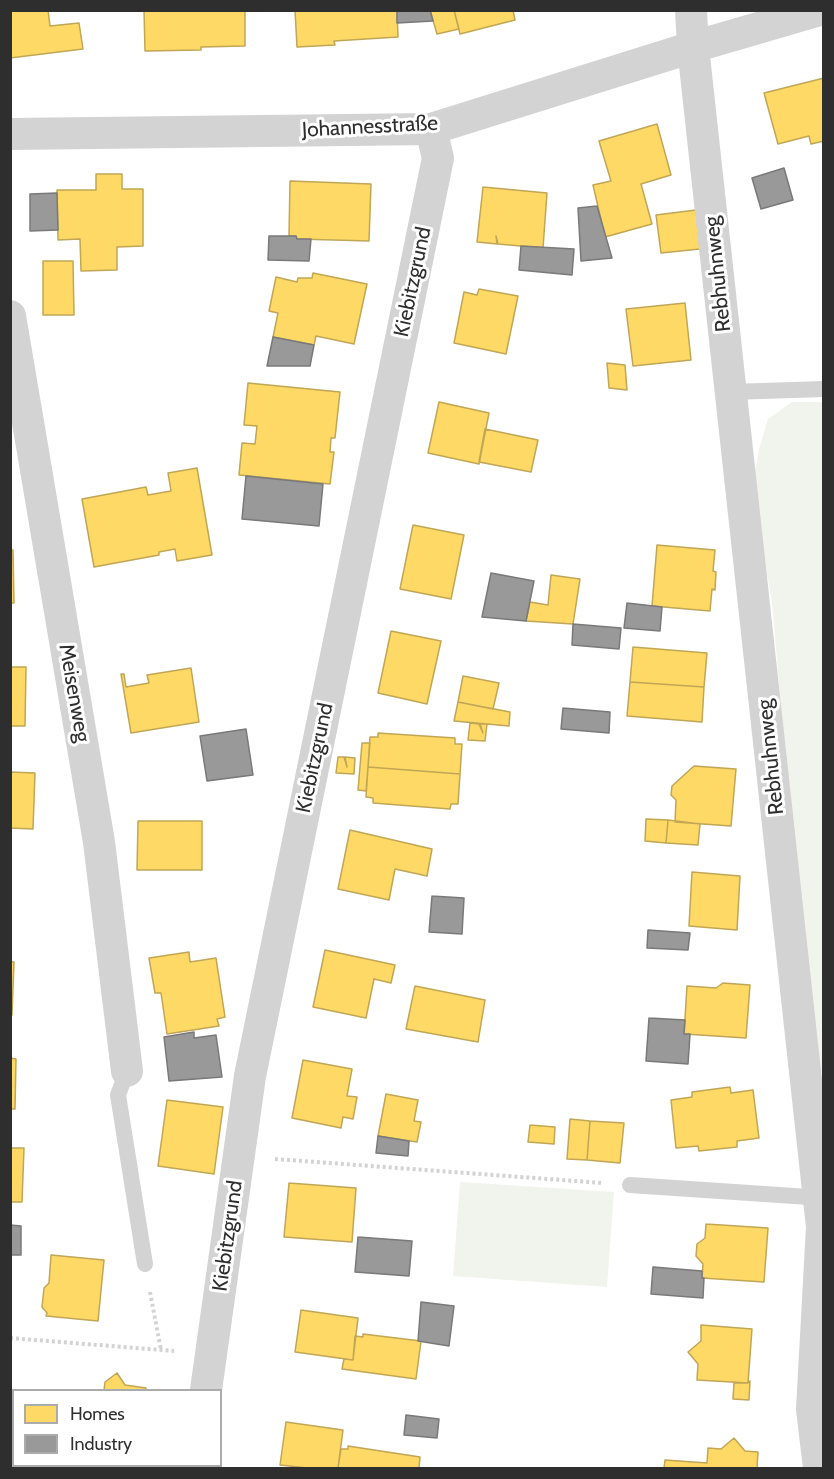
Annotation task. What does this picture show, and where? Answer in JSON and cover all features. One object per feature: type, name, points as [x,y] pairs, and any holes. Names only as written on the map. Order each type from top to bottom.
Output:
[{"type":"street","name":"Rebhuhnweg","points":[[691,10],[730,392],[821,1199],[822,1227],[812,1409],[819,1468]]},
{"type":"street","name":"Johannesstraße","points":[[10,134],[431,129],[820,10]]},
{"type":"street","name":"Kiebitzgrund","points":[[206,1389],[250,1076],[438,158],[431,129]]},
{"type":"street","name":"Meisenweg","points":[[10,316],[99,842],[127,1071]]},
{"type":"lane","points":[[730,392],[824,389]]},
{"type":"lane","points":[[127,1071],[118,1095],[145,1264]]},
{"type":"lane","points":[[630,1185],[821,1199]]},
{"type":"path","points":[[238,1156],[630,1185]]},
{"type":"path","points":[[145,1264],[161,1350]]},
{"type":"path","points":[[10,1338],[211,1354]]},
{"type":"shaded area","points":[[792,402],[823,402],[823,1103],[792,834],[772,602],[752,491],[759,449],[768,419]]},
{"type":"shaded area","points":[[460,1182],[614,1192],[607,1287],[453,1276]]},
{"type":"building: Homes","points":[[10,10],[48,10],[50,26],[79,23],[83,49],[10,58]]},
{"type":"building: Homes","points":[[144,10],[245,10],[245,46],[145,51]]},
{"type":"building: Homes","points":[[295,10],[397,10],[398,37],[334,41],[335,45],[297,47]]},
{"type":"building: Homes","points":[[430,10],[454,10],[459,29],[437,34]]},
{"type":"building: Homes","points":[[454,10],[513,10],[515,20],[460,34]]},
{"type":"building: Homes","points":[[824,78],[824,141],[811,144],[809,136],[778,144],[764,93]]},
{"type":"building: Homes","points":[[657,124],[671,175],[641,184],[652,224],[605,237],[593,185],[611,181],[599,141]]},
{"type":"building: Homes","points":[[96,174],[122,174],[122,189],[143,189],[143,246],[117,247],[117,270],[81,271],[80,239],[58,240],[57,190],[96,190]]},
{"type":"building: Homes","points":[[290,181],[371,184],[369,241],[297,239],[296,236],[289,236]]},
{"type":"building: Homes","points":[[483,187],[547,193],[543,248],[498,244],[496,236],[497,244],[477,242]]},
{"type":"building: Homes","points":[[696,210],[700,249],[661,253],[656,215]]},
{"type":"building: Homes","points":[[43,261],[73,261],[74,315],[43,315]]},
{"type":"building: Homes","points":[[313,273],[367,284],[354,344],[316,336],[314,345],[273,337],[278,313],[269,311],[276,277],[297,282],[298,278],[312,278]]},
{"type":"building: Homes","points":[[479,289],[518,296],[506,354],[454,343],[464,292],[477,295]]},
{"type":"building: Homes","points":[[685,303],[691,360],[633,366],[626,309]]},
{"type":"building: Homes","points":[[607,363],[625,365],[627,390],[609,388]]},
{"type":"building: Homes","points":[[248,383],[340,392],[335,438],[331,438],[330,452],[334,452],[330,484],[239,475],[242,443],[255,444],[257,426],[244,425]]},
{"type":"building: Homes","points":[[439,402],[489,413],[479,464],[428,453]]},
{"type":"building: Homes","points":[[485,429],[538,440],[531,472],[479,462]]},
{"type":"building: Homes","points":[[197,468],[212,555],[177,561],[175,549],[159,552],[159,555],[94,567],[82,499],[146,487],[148,495],[171,491],[168,473]]},
{"type":"building: Homes","points":[[413,525],[464,535],[451,599],[400,589]]},
{"type":"building: Homes","points":[[657,545],[715,550],[713,571],[716,572],[715,590],[712,589],[710,611],[652,606]]},
{"type":"building: Homes","points":[[10,550],[13,550],[14,603],[10,603]]},
{"type":"building: Homes","points":[[551,575],[580,579],[573,624],[526,621],[530,602],[548,605]]},
{"type":"building: Homes","points":[[391,631],[441,641],[427,704],[378,693]]},
{"type":"building: Homes","points":[[633,647],[707,653],[704,687],[630,682]]},
{"type":"building: Homes","points":[[10,667],[26,667],[25,726],[10,726]]},
{"type":"building: Homes","points":[[191,668],[199,722],[131,733],[121,674],[124,674],[126,687],[149,683],[147,675]]},
{"type":"building: Homes","points":[[463,676],[499,683],[493,709],[458,702]]},
{"type":"building: Homes","points":[[630,682],[704,687],[702,722],[627,716]]},
{"type":"building: Homes","points":[[458,702],[510,712],[509,726],[454,721]]},
{"type":"building: Homes","points":[[470,723],[479,724],[483,733],[480,724],[487,724],[485,741],[468,740]]},
{"type":"building: Homes","points":[[378,733],[455,738],[455,744],[462,744],[460,774],[368,767],[370,737],[378,737]]},
{"type":"building: Homes","points":[[362,743],[370,743],[366,791],[358,790]]},
{"type":"building: Homes","points":[[338,757],[344,757],[347,767],[345,757],[355,758],[354,774],[336,773]]},
{"type":"building: Homes","points":[[694,766],[736,769],[731,826],[675,822],[676,800],[671,795],[672,786]]},
{"type":"building: Homes","points":[[368,767],[460,774],[458,804],[451,804],[450,809],[373,803],[373,798],[366,797]]},
{"type":"building: Homes","points":[[10,772],[35,773],[33,829],[10,828]]},
{"type":"building: Homes","points":[[646,819],[668,820],[666,843],[645,841]]},
{"type":"building: Homes","points":[[668,820],[700,824],[698,845],[666,843]]},
{"type":"building: Homes","points":[[138,821],[202,821],[202,870],[137,870]]},
{"type":"building: Homes","points":[[350,830],[432,849],[427,876],[395,869],[389,900],[338,889]]},
{"type":"building: Homes","points":[[692,872],[740,876],[737,930],[689,926]]},
{"type":"building: Homes","points":[[325,950],[395,965],[391,983],[374,979],[366,1018],[313,1007]]},
{"type":"building: Homes","points":[[189,952],[190,962],[216,958],[225,1017],[217,1019],[219,1026],[167,1034],[161,993],[155,993],[149,958]]},
{"type":"building: Homes","points":[[10,962],[14,962],[12,1015],[10,1015]]},
{"type":"building: Homes","points":[[723,983],[750,985],[746,1038],[684,1034],[687,986],[716,988]]},
{"type":"building: Homes","points":[[415,986],[485,1000],[478,1042],[406,1029]]},
{"type":"building: Homes","points":[[10,1058],[16,1059],[15,1109],[10,1109]]},
{"type":"building: Homes","points":[[303,1060],[352,1069],[347,1096],[357,1097],[353,1119],[343,1117],[341,1128],[292,1118]]},
{"type":"building: Homes","points":[[730,1087],[731,1093],[753,1090],[759,1138],[737,1141],[737,1147],[699,1151],[698,1146],[676,1148],[671,1100],[692,1097],[692,1092]]},
{"type":"building: Homes","points":[[386,1094],[418,1100],[414,1121],[421,1122],[417,1142],[378,1136]]},
{"type":"building: Homes","points":[[167,1100],[223,1107],[214,1174],[158,1166]]},
{"type":"building: Homes","points":[[570,1119],[590,1121],[587,1160],[567,1159]]},
{"type":"building: Homes","points":[[590,1121],[624,1123],[620,1163],[587,1160]]},
{"type":"building: Homes","points":[[530,1125],[555,1127],[554,1144],[528,1142]]},
{"type":"building: Homes","points":[[10,1148],[24,1148],[22,1202],[10,1202]]},
{"type":"building: Homes","points":[[289,1183],[356,1188],[352,1242],[284,1237]]},
{"type":"building: Homes","points":[[706,1224],[768,1228],[764,1282],[702,1278],[703,1264],[696,1256],[697,1244],[705,1238]]},
{"type":"building: Homes","points":[[51,1255],[104,1260],[98,1321],[46,1316],[47,1313],[42,1307],[44,1288],[49,1283]]},
{"type":"building: Homes","points":[[301,1310],[358,1318],[353,1360],[295,1352]]},
{"type":"building: Homes","points":[[701,1325],[752,1329],[748,1383],[697,1380],[698,1364],[688,1352],[701,1341]]},
{"type":"building: Homes","points":[[363,1334],[421,1341],[416,1379],[342,1369],[344,1359],[353,1360],[355,1336],[363,1337]]},
{"type":"building: Homes","points":[[117,1373],[125,1385],[146,1389],[104,1389],[105,1382]]},
{"type":"building: Homes","points":[[750,1381],[749,1400],[733,1399],[734,1383]]},
{"type":"building: Homes","points":[[286,1422],[343,1430],[338,1468],[280,1465]]},
{"type":"building: Homes","points":[[734,1438],[745,1451],[758,1452],[757,1468],[664,1468],[665,1460],[707,1463],[708,1448],[721,1449]]},
{"type":"building: Homes","points":[[348,1446],[420,1457],[419,1468],[338,1468],[341,1449],[348,1449]]},
{"type":"building: Homes","points":[[56,1467],[104,1467],[104,1468]]},
{"type":"building: Industry","points":[[397,10],[430,10],[433,21],[397,23]]},
{"type":"building: Industry","points":[[784,168],[793,200],[761,209],[752,178]]},
{"type":"building: Industry","points":[[57,193],[58,230],[30,231],[30,194]]},
{"type":"building: Industry","points":[[597,206],[612,258],[581,261],[578,208]]},
{"type":"building: Industry","points":[[269,236],[296,236],[297,239],[311,239],[309,261],[268,260]]},
{"type":"building: Industry","points":[[521,246],[574,249],[572,275],[519,270]]},
{"type":"building: Industry","points":[[273,337],[314,345],[310,366],[267,366]]},
{"type":"building: Industry","points":[[246,476],[323,484],[319,526],[242,519]]},
{"type":"building: Industry","points":[[491,573],[534,581],[526,621],[482,617]]},
{"type":"building: Industry","points":[[627,603],[662,607],[660,631],[624,628]]},
{"type":"building: Industry","points":[[573,624],[621,628],[619,649],[572,645]]},
{"type":"building: Industry","points":[[563,708],[610,712],[609,733],[561,729]]},
{"type":"building: Industry","points":[[246,729],[253,775],[207,781],[200,736]]},
{"type":"building: Industry","points":[[432,896],[464,898],[462,934],[429,932]]},
{"type":"building: Industry","points":[[648,930],[690,933],[688,950],[647,948]]},
{"type":"building: Industry","points":[[649,1018],[685,1020],[684,1034],[690,1034],[688,1064],[646,1061]]},
{"type":"building: Industry","points":[[194,1032],[194,1038],[216,1035],[222,1077],[169,1081],[164,1037]]},
{"type":"building: Industry","points":[[378,1136],[409,1141],[408,1156],[376,1153]]},
{"type":"building: Industry","points":[[10,1225],[21,1226],[21,1255],[10,1255]]},
{"type":"building: Industry","points":[[358,1237],[412,1241],[409,1276],[355,1272]]},
{"type":"building: Industry","points":[[653,1267],[702,1271],[703,1298],[651,1294]]},
{"type":"building: Industry","points":[[421,1302],[454,1306],[449,1346],[418,1341]]},
{"type":"building: Industry","points":[[406,1415],[439,1419],[437,1438],[404,1435]]}]
